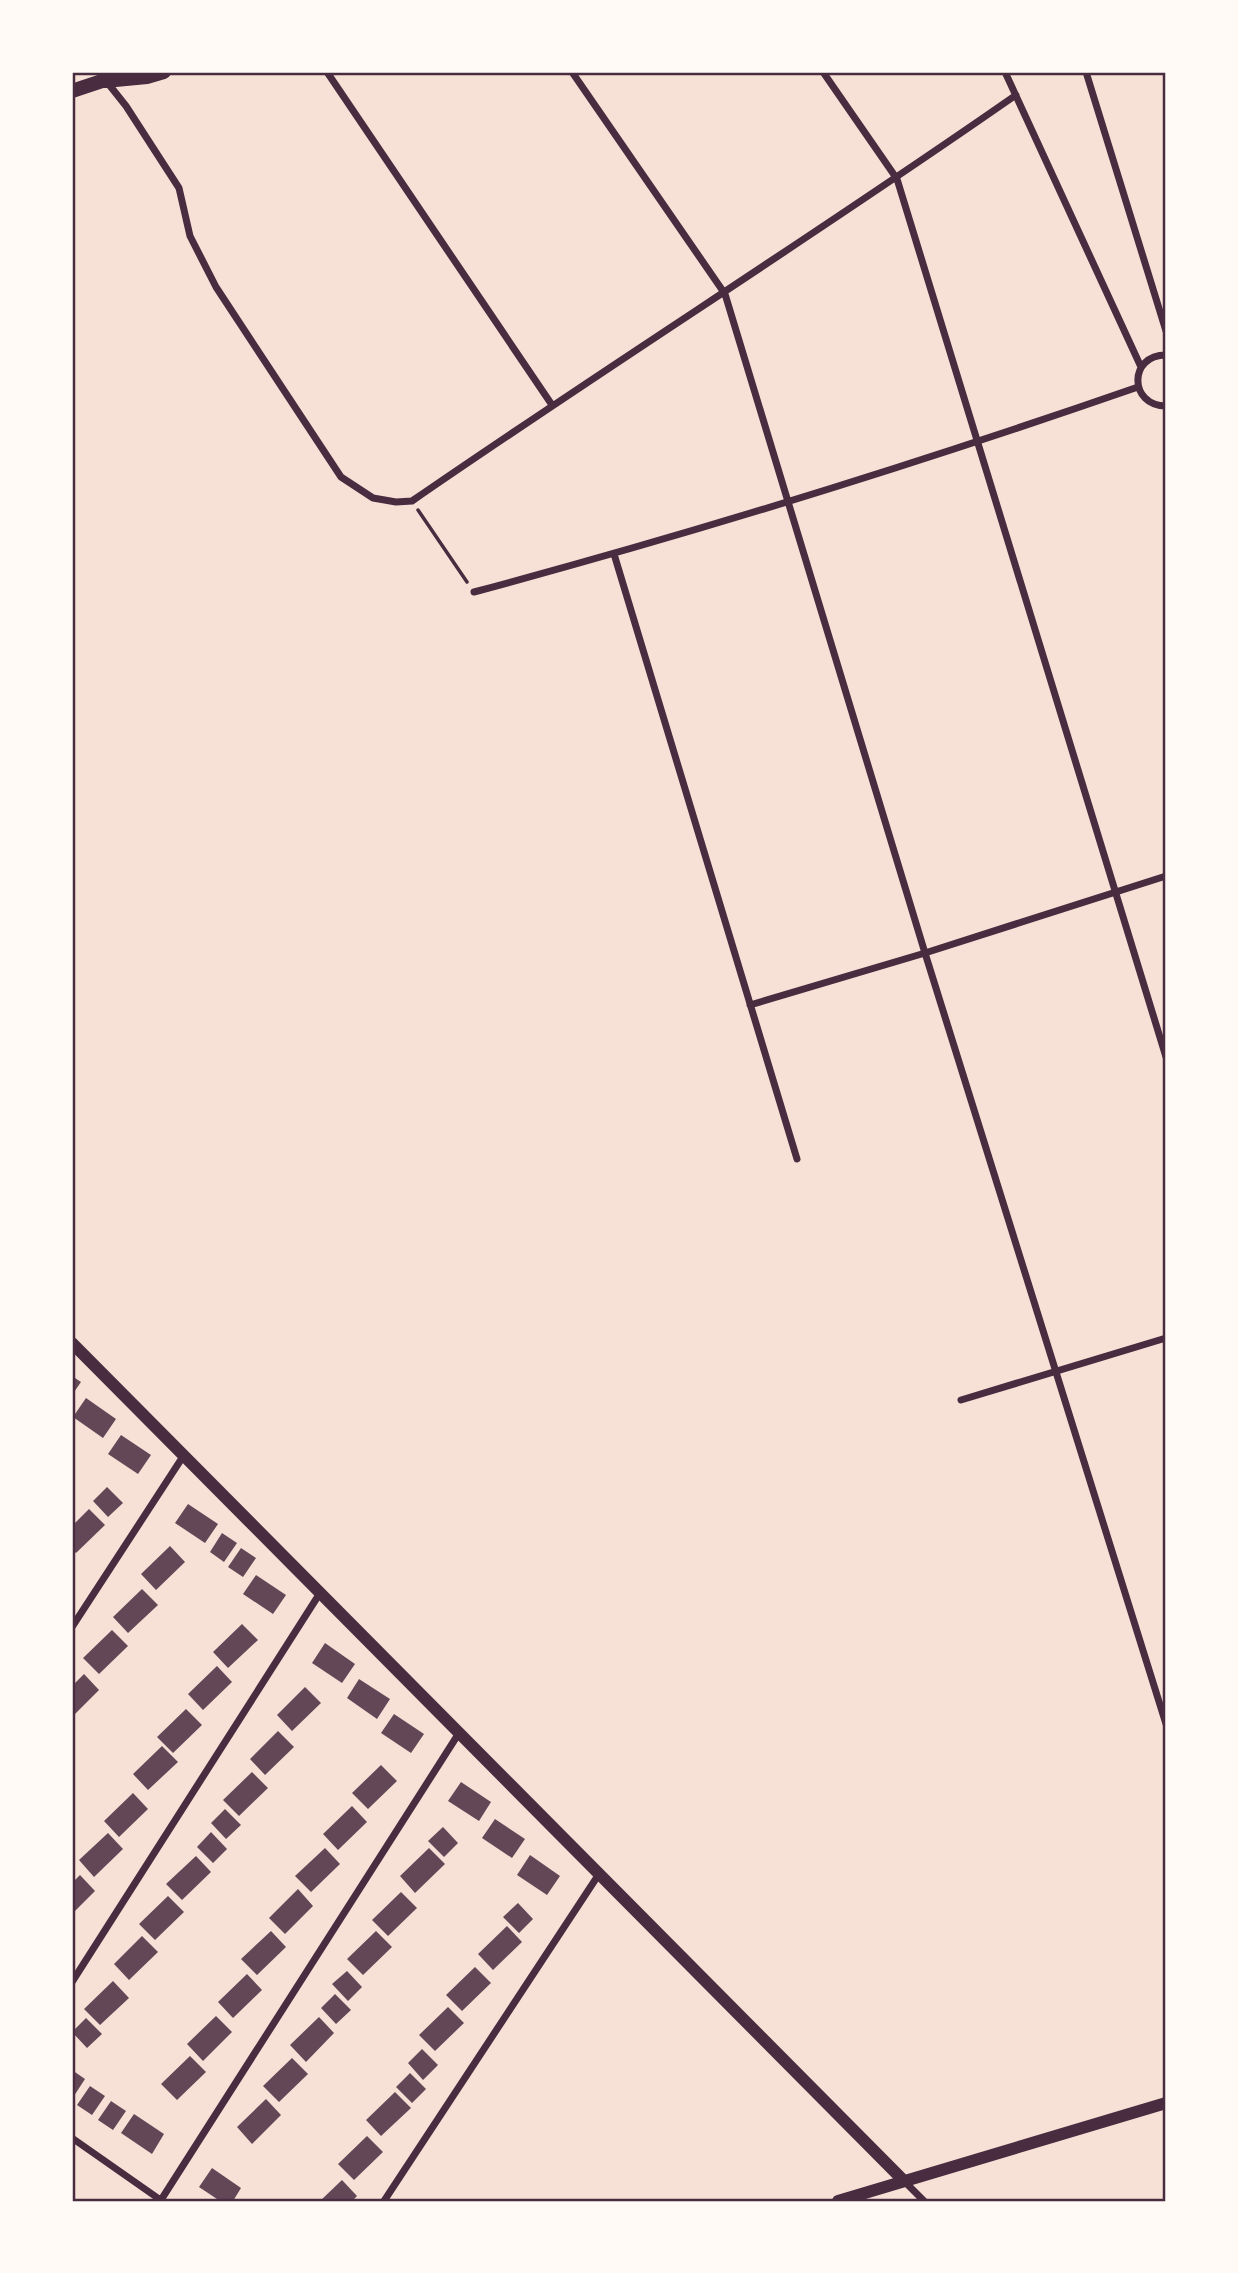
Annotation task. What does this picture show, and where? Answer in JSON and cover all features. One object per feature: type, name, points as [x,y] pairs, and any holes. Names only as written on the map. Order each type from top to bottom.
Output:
[{"type":"main road","points":[[72,91],[102,76],[124,72]]},
{"type":"main road","points":[[102,76],[147,77],[164,72]]},
{"type":"street","points":[[327,72],[552,405]]},
{"type":"street","points":[[572,72],[725,294],[925,953],[1166,1724]]},
{"type":"street","points":[[823,72],[897,179],[1166,1057]]},
{"type":"street","points":[[1005,72],[1141,367]]},
{"type":"street","points":[[1086,72],[1166,331]]},
{"type":"street","points":[[102,76],[126,106],[179,188],[190,236],[216,287],[341,477],[373,498],[396,502],[412,501],[552,405],[897,179],[1016,95]]},
{"type":"street","points":[[1165,409],[1148,401],[1138,387],[1138,380],[1141,367],[1152,357],[1166,355]]},
{"type":"street","points":[[474,592],[614,554],[978,443],[1138,387]]},
{"type":"street","points":[[614,554],[797,1159]]},
{"type":"street","points":[[750,1005],[925,953],[1166,876]]},
{"type":"street","points":[[961,1400],[1166,1338]]},
{"type":"street","points":[[72,1343],[923,2201]]},
{"type":"street","points":[[72,1627],[184,1455]]},
{"type":"street","points":[[72,1982],[321,1592]]},
{"type":"street","points":[[72,2138],[161,2201],[459,1733]]},
{"type":"street","points":[[384,2201],[599,1874]]},
{"type":"street","points":[[838,2201],[1166,2103]]},
{"type":"path","points":[[412,501],[474,592]]},
{"type":"building","points":[[72,1376],[81,1382],[72,1395]]},
{"type":"building","points":[[86,1398],[116,1419],[103,1438],[73,1417]]},
{"type":"building","points":[[121,1435],[151,1455],[138,1474],[108,1454]]},
{"type":"building","points":[[107,1487],[123,1503],[108,1517],[93,1501]]},
{"type":"building","points":[[188,1504],[218,1524],[205,1543],[175,1523]]},
{"type":"building","points":[[89,1509],[105,1525],[76,1553],[72,1549],[72,1526]]},
{"type":"building","points":[[222,1533],[237,1543],[224,1562],[210,1552]]},
{"type":"building","points":[[170,1546],[185,1562],[156,1590],[141,1574]]},
{"type":"building","points":[[241,1548],[256,1558],[243,1577],[228,1567]]},
{"type":"building","points":[[256,1575],[286,1595],[273,1614],[243,1594]]},
{"type":"building","points":[[142,1589],[158,1605],[128,1633],[113,1617]]},
{"type":"building","points":[[242,1624],[258,1640],[228,1668],[213,1652]]},
{"type":"building","points":[[112,1630],[128,1646],[99,1674],[83,1658]]},
{"type":"building","points":[[325,1643],[355,1664],[342,1683],[312,1663]]},
{"type":"building","points":[[217,1666],[232,1682],[203,1710],[188,1694]]},
{"type":"building","points":[[84,1674],[99,1690],[72,1717],[72,1686]]},
{"type":"building","points":[[359,1679],[390,1699],[377,1719],[347,1698]]},
{"type":"building","points":[[305,1687],[321,1703],[292,1731],[277,1715]]},
{"type":"building","points":[[186,1709],[202,1725],[173,1753],[157,1737]]},
{"type":"building","points":[[394,1714],[424,1734],[411,1753],[381,1733]]},
{"type":"building","points":[[278,1731],[294,1747],[265,1775],[250,1759]]},
{"type":"building","points":[[162,1746],[178,1762],[148,1790],[133,1774]]},
{"type":"building","points":[[381,1765],[397,1781],[368,1809],[352,1793]]},
{"type":"building","points":[[252,1772],[268,1788],[239,1816],[223,1800]]},
{"type":"building","points":[[461,1782],[491,1802],[479,1821],[448,1801]]},
{"type":"building","points":[[133,1793],[148,1809],[119,1837],[104,1821]]},
{"type":"building","points":[[352,1806],[367,1822],[338,1850],[323,1834]]},
{"type":"building","points":[[225,1809],[241,1825],[226,1839],[211,1823]]},
{"type":"building","points":[[495,1819],[525,1839],[512,1858],[482,1838]]},
{"type":"building","points":[[443,1827],[458,1843],[444,1857],[428,1841]]},
{"type":"building","points":[[211,1832],[227,1849],[213,1863],[197,1847]]},
{"type":"building","points":[[108,1833],[123,1849],[94,1877],[79,1860]]},
{"type":"building","points":[[325,1848],[340,1864],[311,1892],[295,1876]]},
{"type":"building","points":[[429,1848],[445,1864],[415,1893],[400,1876]]},
{"type":"building","points":[[530,1855],[560,1876],[547,1895],[517,1875]]},
{"type":"building","points":[[196,1856],[211,1872],[182,1900],[166,1884]]},
{"type":"building","points":[[80,1875],[95,1891],[72,1914],[72,1883]]},
{"type":"building","points":[[298,1889],[313,1906],[285,1934],[269,1918]]},
{"type":"building","points":[[401,1892],[417,1908],[388,1936],[372,1920]]},
{"type":"building","points":[[168,1896],[184,1912],[155,1940],[139,1924]]},
{"type":"building","points":[[518,1903],[533,1919],[519,1933],[503,1917]]},
{"type":"building","points":[[507,1926],[522,1942],[493,1970],[478,1954]]},
{"type":"building","points":[[271,1931],[286,1947],[257,1975],[241,1959]]},
{"type":"building","points":[[376,1931],[392,1947],[363,1975],[347,1959]]},
{"type":"building","points":[[142,1936],[158,1952],[129,1980],[114,1964]]},
{"type":"building","points":[[475,1967],[491,1983],[462,2011],[446,1995]]},
{"type":"building","points":[[347,1971],[362,1987],[348,2001],[332,1984]]},
{"type":"building","points":[[247,1974],[262,1990],[233,2018],[218,2002]]},
{"type":"building","points":[[113,1981],[129,1998],[100,2025],[84,2009]]},
{"type":"building","points":[[335,1994],[351,2010],[336,2024],[321,2008]]},
{"type":"building","points":[[448,2007],[464,2023],[435,2051],[419,2035]]},
{"type":"building","points":[[216,2016],[232,2032],[203,2061],[187,2044]]},
{"type":"building","points":[[319,2017],[334,2033],[306,2062],[290,2045]]},
{"type":"building","points":[[86,2018],[102,2034],[87,2048],[72,2032]]},
{"type":"building","points":[[422,2049],[438,2065],[423,2080],[408,2063]]},
{"type":"building","points":[[190,2056],[206,2072],[177,2100],[161,2084]]},
{"type":"building","points":[[292,2058],[308,2074],[279,2102],[263,2086]]},
{"type":"building","points":[[72,2070],[85,2079],[72,2099]]},
{"type":"building","points":[[410,2073],[426,2089],[412,2103],[396,2087]]},
{"type":"building","points":[[90,2086],[105,2096],[92,2115],[77,2105]]},
{"type":"building","points":[[395,2092],[411,2108],[381,2136],[366,2120]]},
{"type":"building","points":[[266,2099],[281,2115],[252,2144],[237,2127]]},
{"type":"building","points":[[111,2101],[126,2111],[113,2130],[98,2120]]},
{"type":"building","points":[[134,2114],[164,2134],[152,2154],[121,2133]]},
{"type":"building","points":[[367,2136],[383,2152],[354,2180],[338,2164]]},
{"type":"building","points":[[212,2168],[241,2188],[233,2201],[220,2201],[199,2187]]},
{"type":"building","points":[[342,2180],[357,2196],[352,2201],[320,2201]]}]
